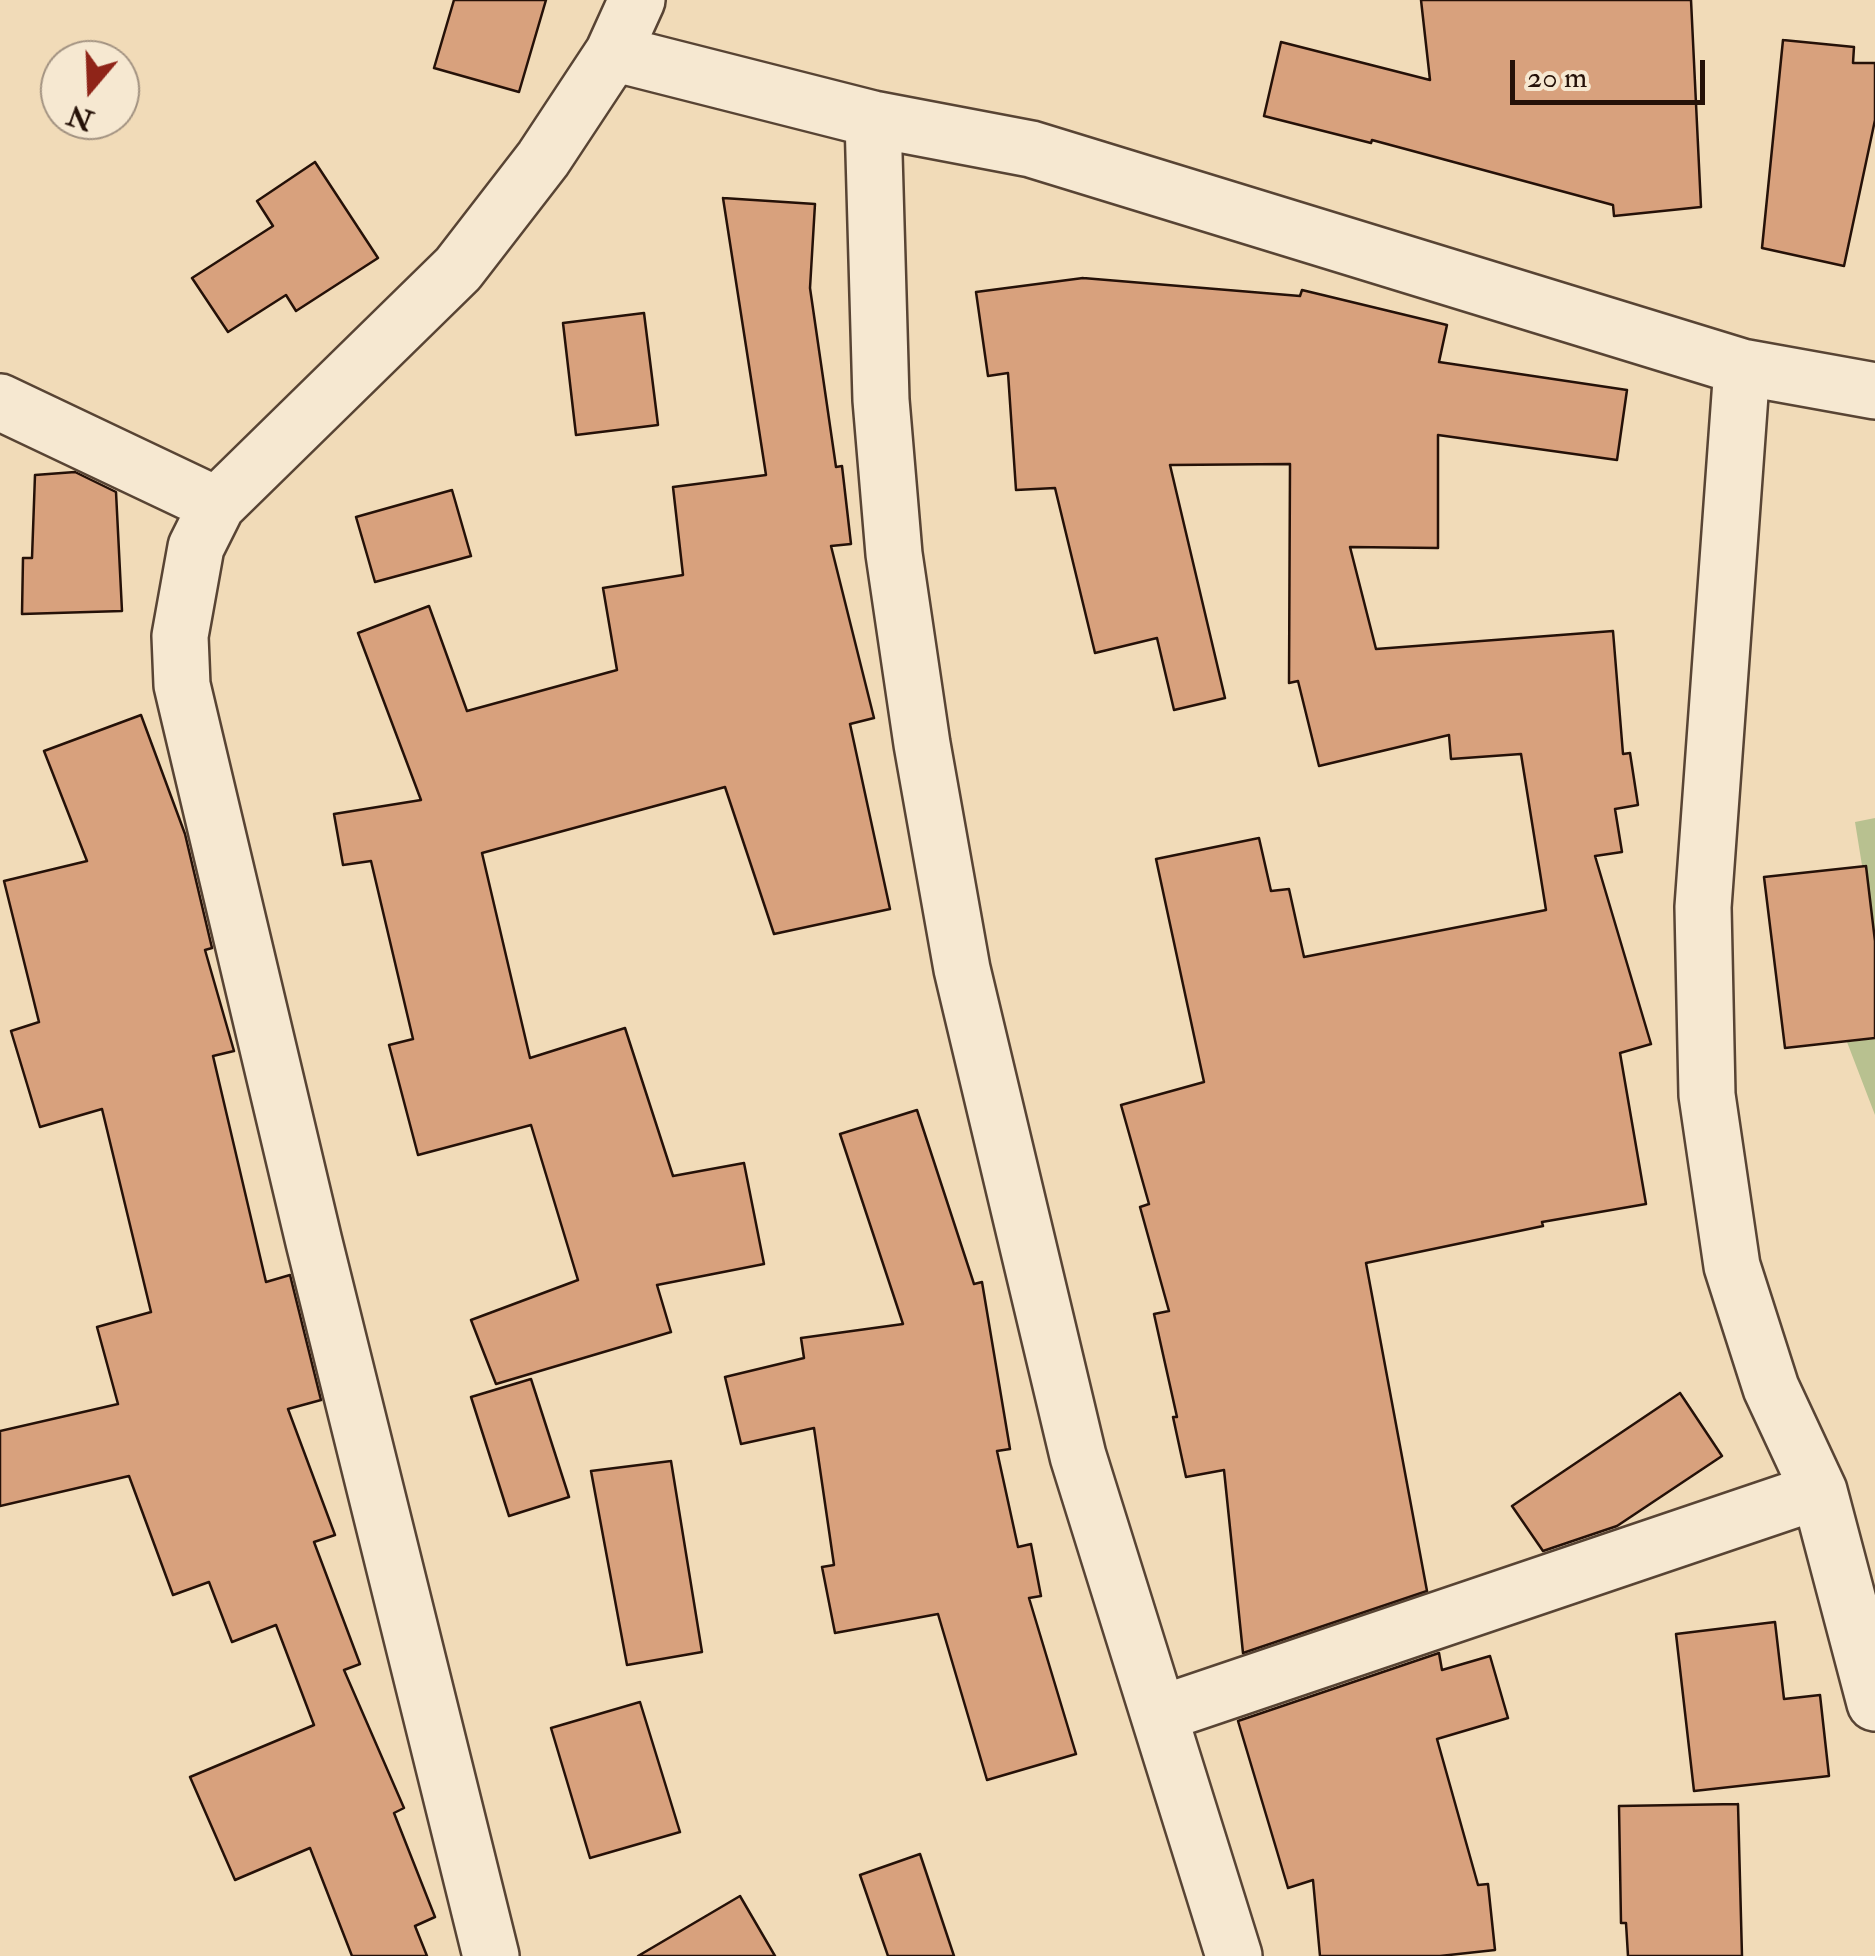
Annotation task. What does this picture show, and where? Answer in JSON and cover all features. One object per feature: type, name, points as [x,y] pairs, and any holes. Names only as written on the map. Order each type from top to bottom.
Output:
[{"type":"street","points":[[491,1956],[314,1242],[182,685],[180,636],[196,546],[217,505],[458,269],[543,159],[613,53],[637,0]]},
{"type":"street","points":[[613,53],[873,119],[1031,150],[1742,367],[1875,391]]},
{"type":"street","points":[[873,119],[881,400],[894,554],[922,744],[959,951],[1078,1456],[1234,1956]]},
{"type":"street","points":[[1742,367],[1704,908],[1707,1095],[1732,1266],[1771,1388],[1818,1490],[1875,1703]]},
{"type":"street","points":[[0,402],[217,505]]},
{"type":"street","points":[[1160,1714],[1818,1490]]},
{"type":"green space","points":[[1875,818],[1875,946],[1855,822]]},
{"type":"green space","points":[[1875,1039],[1875,1115],[1847,1042]]},
{"type":"building","points":[[454,0],[546,0],[519,92],[434,68]]},
{"type":"building","points":[[1421,0],[1691,0],[1701,207],[1614,216],[1613,205],[1372,140],[1371,143],[1264,116],[1281,42],[1430,80]]},
{"type":"building","points":[[1783,40],[1854,47],[1853,63],[1875,63],[1875,120],[1844,266],[1762,248]]},
{"type":"building","points":[[315,162],[378,258],[296,311],[286,295],[228,332],[192,278],[273,226],[257,201]]},
{"type":"building","points":[[723,198],[815,204],[810,288],[836,467],[842,466],[851,544],[831,546],[874,718],[850,724],[890,909],[774,934],[725,787],[482,853],[530,1058],[625,1028],[673,1176],[744,1163],[764,1264],[657,1285],[671,1332],[496,1384],[471,1320],[578,1280],[531,1125],[418,1155],[389,1045],[413,1039],[371,861],[343,865],[334,814],[421,800],[358,633],[429,606],[467,711],[617,670],[603,588],[683,575],[673,487],[766,475]]},
{"type":"building","points":[[1083,278],[1300,296],[1302,290],[1447,325],[1439,362],[1627,390],[1617,460],[1438,435],[1438,548],[1350,547],[1376,649],[1613,631],[1623,754],[1630,753],[1638,805],[1615,809],[1622,852],[1595,856],[1651,1044],[1620,1053],[1646,1204],[1542,1222],[1543,1226],[1366,1263],[1427,1591],[1243,1653],[1224,1470],[1186,1477],[1154,1314],[1169,1311],[1140,1207],[1149,1204],[1121,1105],[1204,1082],[1156,859],[1259,838],[1271,891],[1289,889],[1304,957],[1546,910],[1521,754],[1451,759],[1449,735],[1319,766],[1298,681],[1289,683],[1290,464],[1170,465],[1225,698],[1174,710],[1157,638],[1095,653],[1055,488],[1016,490],[1008,373],[988,376],[976,292]]},
{"type":"building","points":[[644,313],[658,425],[576,435],[563,323]]},
{"type":"building","points":[[75,472],[116,492],[122,611],[22,614],[23,558],[32,558],[35,475]]},
{"type":"building","points":[[452,490],[471,556],[375,582],[356,517]]},
{"type":"building","points":[[141,715],[185,834],[212,948],[205,950],[234,1051],[213,1056],[266,1282],[290,1275],[321,1400],[288,1409],[335,1535],[314,1542],[360,1664],[344,1670],[404,1808],[394,1813],[435,1917],[415,1926],[427,1956],[352,1956],[310,1848],[235,1880],[190,1777],[314,1725],[276,1625],[232,1642],[209,1582],[173,1595],[129,1476],[0,1506],[0,1431],[118,1404],[97,1327],[151,1312],[102,1109],[40,1127],[11,1031],[39,1022],[4,881],[87,861],[44,751]]},
{"type":"building","points":[[1866,866],[1875,941],[1875,1038],[1785,1048],[1764,877]]},
{"type":"building","points":[[917,1110],[974,1284],[982,1282],[1010,1449],[997,1451],[1018,1547],[1031,1544],[1041,1596],[1029,1598],[1076,1754],[987,1780],[938,1614],[835,1633],[822,1567],[834,1565],[814,1428],[741,1444],[725,1377],[804,1358],[801,1338],[903,1324],[840,1134]]},
{"type":"building","points":[[531,1379],[569,1497],[509,1516],[471,1397]]},
{"type":"building","points":[[1680,1393],[1722,1456],[1617,1526],[1543,1551],[1512,1506]]},
{"type":"building","points":[[671,1461],[702,1652],[627,1665],[591,1471]]},
{"type":"building","points":[[1775,1622],[1784,1699],[1820,1695],[1829,1776],[1694,1791],[1676,1634]]},
{"type":"building","points":[[1439,1653],[1442,1670],[1490,1656],[1508,1718],[1437,1739],[1478,1885],[1488,1884],[1495,1950],[1440,1956],[1320,1956],[1313,1880],[1288,1888],[1238,1721]]},
{"type":"building","points":[[640,1702],[680,1832],[590,1858],[551,1728]]},
{"type":"building","points":[[1738,1804],[1742,1956],[1628,1956],[1626,1923],[1621,1923],[1619,1806]]},
{"type":"building","points":[[920,1854],[954,1956],[888,1956],[860,1875]]},
{"type":"building","points":[[740,1896],[775,1956],[638,1956]]}]
